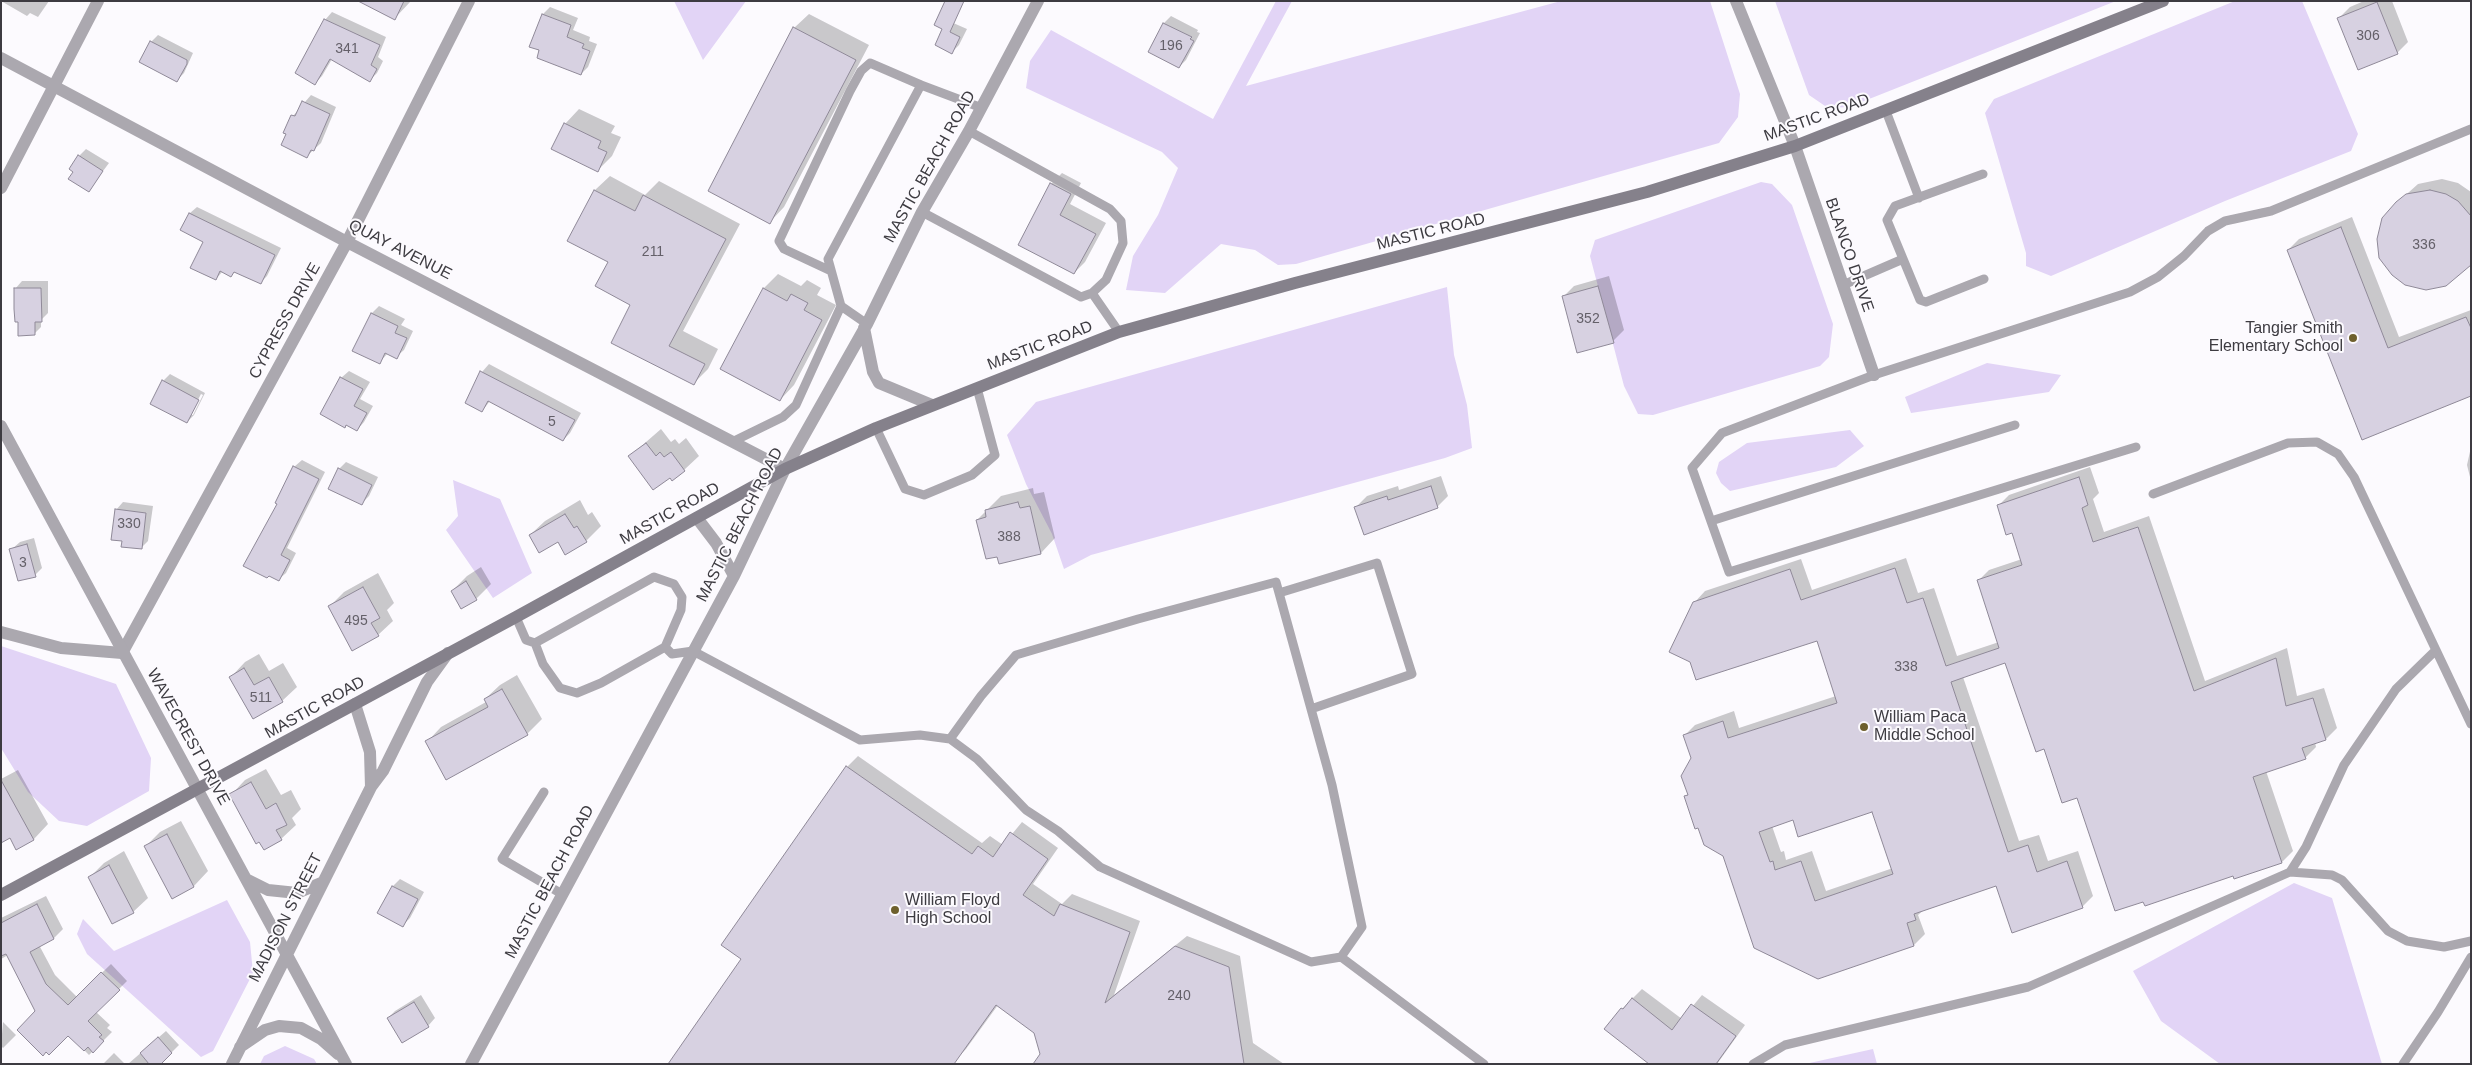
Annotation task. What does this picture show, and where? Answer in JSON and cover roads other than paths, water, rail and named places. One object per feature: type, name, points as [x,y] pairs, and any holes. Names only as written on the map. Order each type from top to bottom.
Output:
[{"type":"main road","name":"MASTIC ROAD","points":[[1,895],[516,617],[785,468],[876,428],[1119,332],[1295,283],[1647,192],[1794,146],[2163,1]]},
{"type":"street","points":[[1,188],[98,1]]},
{"type":"street","name":"CYPRESS DRIVE","points":[[122,653],[347,242],[470,1]]},
{"type":"street","name":"MASTIC BEACH ROAD","points":[[471,1064],[734,576],[785,468],[866,326],[922,212],[970,131],[1038,1]]},
{"type":"street","name":"BLANCO DRIVE","points":[[1736,1],[1794,146],[1874,374]]},
{"type":"street","name":"QUAY AVENUE","points":[[1,58],[347,242],[785,468]]},
{"type":"street","points":[[866,326],[873,372],[879,382],[932,405]]},
{"type":"street","name":"WAVECREST DRIVE","points":[[1,426],[122,653],[200,789],[346,1062]]},
{"type":"street","points":[[697,518],[716,543],[734,576]]},
{"type":"street","points":[[1,632],[62,648],[122,653]]},
{"type":"street","name":"MADISON STREET","points":[[232,1064],[286,952],[371,786],[383,771],[427,682],[448,653]]},
{"type":"street","name":"MADISON STREET","points":[[355,704],[370,752],[371,786]]},
{"type":"street","points":[[248,880],[268,890],[297,893],[321,883]]},
{"type":"street","points":[[239,1048],[266,1030],[279,1026],[301,1028],[321,1039],[346,1062]]},
{"type":"lane","points":[[831,271],[784,249],[779,240],[861,71],[870,63],[982,108]]},
{"type":"lane","points":[[866,326],[841,306],[828,259],[921,85]]},
{"type":"lane","points":[[1886,110],[1919,198]]},
{"type":"lane","points":[[2136,447],[1729,572],[1692,468],[1722,433],[1874,374],[2130,292],[2158,277],[2184,256],[2208,231],[2225,221],[2271,211],[2471,129]]},
{"type":"lane","points":[[922,212],[1081,297],[1092,294],[1106,280],[1123,244],[1121,221],[1110,208],[970,131]]},
{"type":"lane","points":[[1984,174],[1895,206],[1887,220],[1920,300],[1926,302],[1984,279]]},
{"type":"lane","points":[[1843,285],[1903,259]]},
{"type":"lane","points":[[1092,294],[1119,332]]},
{"type":"lane","points":[[734,441],[783,416],[796,404],[841,306]]},
{"type":"lane","points":[[876,428],[905,489],[924,496],[972,475],[995,455],[977,388]]},
{"type":"lane","points":[[1711,521],[2014,425]]},
{"type":"lane","points":[[2153,494],[2288,444],[2317,442],[2338,454],[2354,476],[2471,724]]},
{"type":"lane","points":[[1279,593],[1377,563],[1412,674],[1311,709]]},
{"type":"lane","points":[[516,617],[526,640],[535,643],[654,577],[674,584],[682,597],[681,610],[665,646],[601,683],[577,693],[560,688],[543,664],[535,643]]},
{"type":"lane","points":[[665,646],[672,654],[693,651],[860,740],[920,735],[950,738],[977,759],[1026,810],[1058,831],[1100,867],[1311,962],[1341,957],[1362,927],[1332,785],[1276,582],[1138,619],[1016,655],[980,696],[950,738]]},
{"type":"lane","points":[[2290,872],[2306,847],[2344,765],[2396,689],[2436,650]]},
{"type":"lane","points":[[544,792],[502,860],[562,894]]},
{"type":"lane","points":[[1753,1064],[1785,1045],[2028,987],[2290,872],[2332,875],[2342,880],[2388,931],[2407,941],[2444,947],[2471,941]]},
{"type":"lane","points":[[1341,957],[1484,1064]]},
{"type":"lane","points":[[2403,1064],[2438,1012],[2471,957]]},
{"type":"place","name":"Tangier Smith Elementary School","points":[[2353,338]]},
{"type":"place","name":"William Paca Middle School","points":[[1864,727]]},
{"type":"place","name":"William Floyd High School","points":[[895,910]]}]
